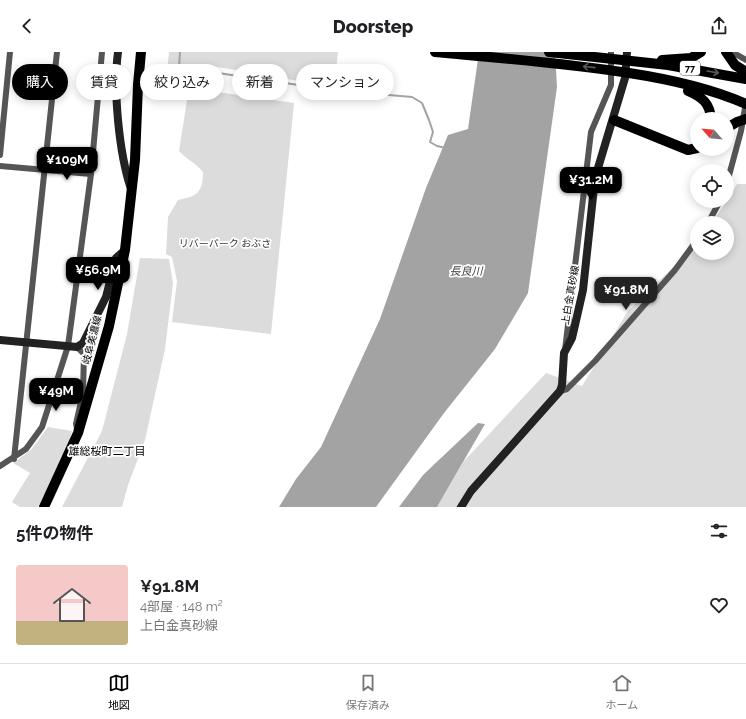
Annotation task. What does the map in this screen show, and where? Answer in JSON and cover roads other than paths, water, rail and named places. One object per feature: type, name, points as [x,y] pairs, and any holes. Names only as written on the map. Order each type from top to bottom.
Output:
[{"type":"main road","points":[[118,52],[116,85],[118,116],[127,176],[132,192]]},
{"type":"main road","name":"岐阜美濃線","points":[[44,507],[78,433],[109,326],[125,250],[132,192],[141,52]]},
{"type":"main road","name":"77","points":[[435,52],[594,67],[669,80],[710,91],[746,104]]},
{"type":"main road","name":"77","points":[[549,52],[690,58],[701,52]]},
{"type":"main road","points":[[726,52],[735,65],[746,72]]},
{"type":"main road","name":"77","points":[[630,56],[746,79]]},
{"type":"main road","name":"上白金真砂線","points":[[560,391],[562,385],[564,353],[572,338],[583,290],[595,178],[614,120],[630,56]]},
{"type":"main road","name":"77","points":[[669,80],[700,96],[707,104],[711,112]]},
{"type":"main road","points":[[734,124],[746,119]]},
{"type":"main road","points":[[614,120],[673,145],[690,150]]},
{"type":"main road","points":[[673,145],[690,145]]},
{"type":"main road","points":[[0,340],[77,347],[86,338],[103,304],[116,258],[125,250]]},
{"type":"main road","points":[[461,507],[471,491],[560,391]]},
{"type":"street","points":[[0,155],[10,52]]},
{"type":"street","points":[[14,459],[57,52]]},
{"type":"street","points":[[0,466],[14,459],[26,449],[42,427],[68,346],[91,174],[102,52]]},
{"type":"street","points":[[564,353],[591,132],[611,85],[611,52]]},
{"type":"street","points":[[732,52],[746,60]]},
{"type":"street","points":[[732,164],[741,131],[746,100]]},
{"type":"street","points":[[0,166],[91,174]]},
{"type":"street","points":[[560,391],[567,389],[595,360],[674,270],[690,249]]},
{"type":"street","points":[[77,347],[84,354],[83,393],[76,424],[78,433]]},
{"type":"water","name":"長良川","points":[[479,52],[555,52],[557,87],[528,293],[495,349],[444,413],[376,507],[279,507],[296,479],[321,447],[380,319],[426,188],[448,135],[468,129]]},
{"type":"water","points":[[478,423],[485,424],[437,507],[399,507],[423,475]]},
{"type":"waterway","points":[[180,52],[179,67],[331,90],[412,97],[422,103],[429,120],[433,132],[430,142],[437,146],[446,148]]},
{"type":"district","name":"雄総桜町二丁目","points":[[107,451]]},
{"type":"park label","name":"リバーパーク おぶさ","points":[[225,243]]}]
